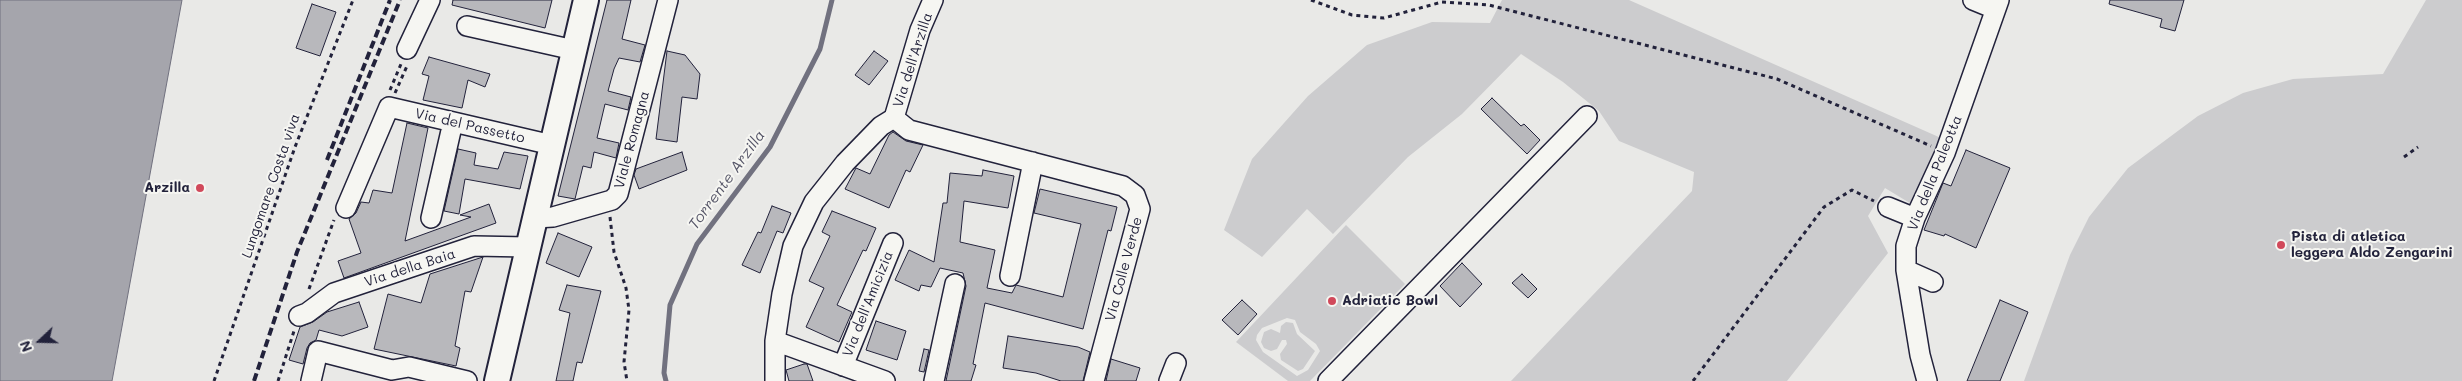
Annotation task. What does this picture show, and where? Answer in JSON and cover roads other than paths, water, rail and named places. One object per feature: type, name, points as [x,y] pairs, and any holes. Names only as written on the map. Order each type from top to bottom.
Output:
[{"type":"main road","points":[[497,381],[586,0]]},
{"type":"street","points":[[407,50],[430,0]]},
{"type":"street","name":"Viale Romagna","points":[[535,218],[553,217],[612,200],[618,194],[630,154],[668,0]]},
{"type":"street","name":"Via dell'Arzilla","points":[[775,381],[775,341],[782,294],[793,246],[814,202],[845,163],[881,126],[894,118],[920,30],[933,0]]},
{"type":"street","points":[[1973,0],[1997,5]]},
{"type":"street","name":"Via della Paleotta","points":[[1927,381],[1920,355],[1906,270],[1906,246],[1915,218],[1945,153],[1997,5]]},
{"type":"street","points":[[467,26],[574,50]]},
{"type":"street","name":"Via del Passetto","points":[[346,208],[389,107],[552,144]]},
{"type":"street","points":[[1328,381],[1587,116]]},
{"type":"street","name":"Via Colle Verde","points":[[894,118],[909,130],[1123,186],[1135,195],[1140,209],[1094,381]]},
{"type":"street","points":[[431,218],[453,122]]},
{"type":"street","points":[[1010,276],[1033,162]]},
{"type":"street","points":[[1888,207],[1915,218]]},
{"type":"street","name":"Via dell'Amicizia","points":[[843,366],[893,243]]},
{"type":"street","name":"Via della Baia","points":[[299,316],[308,313],[334,293],[474,246],[528,248]]},
{"type":"street","points":[[1906,270],[1933,282]]},
{"type":"street","points":[[934,381],[955,284]]},
{"type":"street","points":[[775,341],[885,381]]},
{"type":"street","points":[[310,381],[318,351],[390,375],[409,367],[467,381]]},
{"type":"street","points":[[1169,381],[1176,364]]},
{"type":"waterway","name":"Torrente Arzilla","points":[[666,381],[664,373],[670,305],[697,244],[770,147],[820,49],[832,0]]},
{"type":"railway","points":[[327,160],[390,0]]},
{"type":"railway","points":[[254,381],[297,252],[400,0]]},
{"type":"place","name":"Arzilla","points":[[200,188]]},
{"type":"place","name":"Pista di atletica leggera Aldo Zengarini","points":[[2281,245]]},
{"type":"place","name":"Adriatic Bowl","points":[[1332,301]]}]
